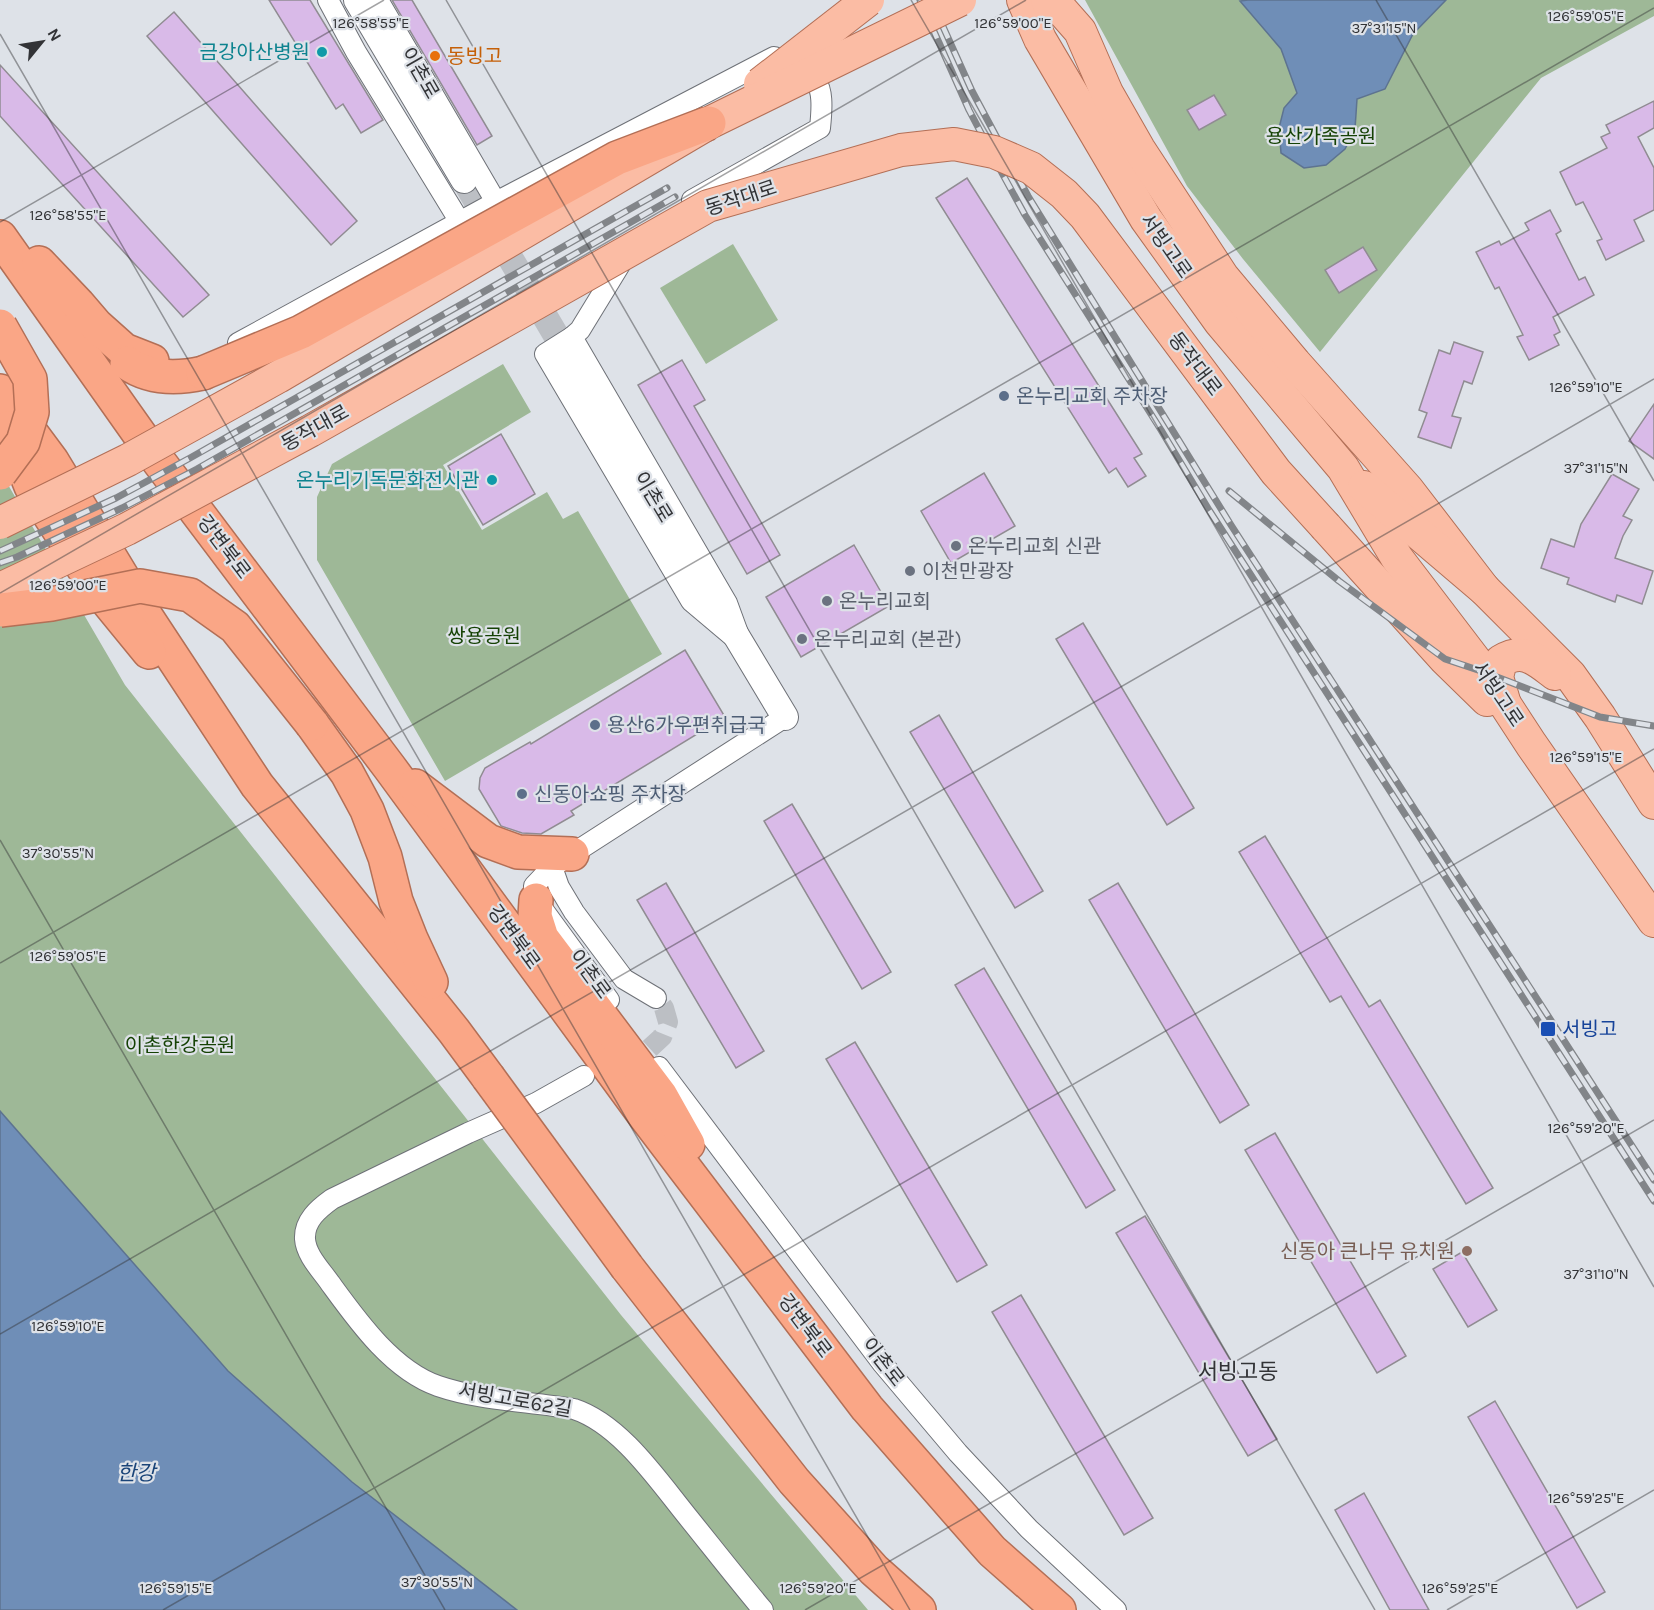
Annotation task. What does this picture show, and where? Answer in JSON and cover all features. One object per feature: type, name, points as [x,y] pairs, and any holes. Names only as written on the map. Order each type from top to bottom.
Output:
[{"type":"highway","points":[[78,304],[111,350],[135,369],[159,376],[186,376],[203,373],[301,332],[617,158],[709,123]]},
{"type":"highway","points":[[0,223],[96,325],[124,350],[152,361]]},
{"type":"highway","name":"강변북로","points":[[0,237],[158,459],[390,768],[645,1116],[867,1408],[992,1551],[1059,1610]]},
{"type":"highway","points":[[0,326],[30,378],[32,412],[23,442],[0,473]]},
{"type":"highway","points":[[0,391],[52,461],[147,618],[257,785]]},
{"type":"highway","points":[[0,406],[31,486],[94,586],[454,1031],[627,1267],[794,1481],[874,1570],[919,1610]]},
{"type":"highway","points":[[0,610],[51,604],[140,586],[190,595],[235,627],[312,724],[347,773],[367,810],[385,857],[396,901],[411,939],[454,1031]]},
{"type":"highway","points":[[390,768],[488,841],[518,852],[562,860]]},
{"type":"highway","points":[[536,900],[535,916],[542,938],[662,1096],[747,1250]]},
{"type":"main road","points":[[709,123],[868,0]]},
{"type":"main road","points":[[0,523],[128,460],[278,377],[709,123],[960,0]]},
{"type":"main road","name":"서빙고로","points":[[1023,0],[1040,39],[1146,219],[1220,322],[1343,468],[1397,558],[1458,636],[1654,921]]},
{"type":"main road","points":[[1047,0],[1058,6],[1080,31],[1107,93],[1139,149],[1223,277],[1295,363],[1408,490],[1484,589]]},
{"type":"main road","name":"동작대로","points":[[0,589],[127,529],[310,431],[708,206],[896,151],[954,144],[1002,155],[1031,168],[1064,194],[1091,225],[1276,472],[1445,659],[1531,744]]},
{"type":"main road","name":"서빙고로","points":[[1343,468],[1484,589],[1570,675],[1600,717],[1654,803]]},
{"type":"main road","points":[[1504,702],[1497,677],[1501,661],[1512,654],[1532,657],[1584,695]]},
{"type":"street","points":[[328,0],[356,52],[460,222]]},
{"type":"street","name":"이촌로","points":[[357,0],[464,180]]},
{"type":"street","name":"이촌로","points":[[378,0],[496,202]]},
{"type":"street","points":[[152,361],[188,362],[226,350],[496,202],[774,57],[798,66],[818,81],[822,104],[820,128],[640,229],[571,348]]},
{"type":"street","name":"이촌로","points":[[571,348],[785,717],[562,860],[534,886],[536,900],[882,1363],[958,1453],[1021,1521],[1116,1610]]},
{"type":"street","points":[[562,860],[559,887],[574,912],[624,979],[656,998]]},
{"type":"street","name":"서빙고로62길","points":[[584,1076],[536,1103],[468,1133],[332,1199],[319,1208],[312,1217],[306,1229],[305,1241],[311,1256],[368,1333],[414,1374],[436,1386],[471,1395],[574,1409],[589,1414],[608,1427],[644,1463],[763,1610]]},
{"type":"green space","name":"용산가족공원","points":[[1085,0],[1654,0],[1654,16],[1541,78],[1320,352],[1243,259],[1187,186]]},
{"type":"green space","points":[[733,244],[778,320],[706,364],[660,288]]},
{"type":"green space","name":"쌍용공원","points":[[503,364],[531,412],[443,465],[482,530],[547,492],[563,519],[578,511],[662,654],[445,781],[317,560],[317,497],[332,464]]},
{"type":"green space","name":"이촌한강공원","points":[[0,471],[125,685],[621,1315],[868,1610],[517,1610],[352,1482],[228,1371],[0,1111]]},
{"type":"water","points":[[1446,0],[1413,34],[1385,89],[1357,99],[1355,129],[1345,149],[1326,165],[1304,168],[1281,153],[1279,128],[1284,108],[1297,93],[1281,49],[1240,1]]},
{"type":"water","name":"한강","points":[[0,1111],[228,1371],[352,1482],[517,1610],[0,1610]]},
{"type":"building","name":"금강아산병원","points":[[269,0],[310,0],[383,120],[361,133],[343,104],[336,109]]},
{"type":"building","points":[[392,0],[412,0],[492,136],[477,145]]},
{"type":"building","points":[[174,12],[357,221],[331,245],[147,36]]},
{"type":"building","points":[[0,65],[209,295],[183,317],[0,116]]},
{"type":"building","points":[[1214,95],[1226,115],[1199,130],[1187,110]]},
{"type":"building","points":[[1654,101],[1654,128],[1638,137],[1654,168],[1654,210],[1634,220],[1644,241],[1606,260],[1597,241],[1602,239],[1583,202],[1576,205],[1560,172],[1607,148],[1601,137],[1610,133],[1606,125]]},
{"type":"building","points":[[967,178],[1142,454],[1134,458],[1146,476],[1128,487],[1116,468],[1109,473],[936,198]]},
{"type":"building","points":[[1550,210],[1561,231],[1556,234],[1579,280],[1585,277],[1594,295],[1553,317],[1560,332],[1554,335],[1559,345],[1529,360],[1517,337],[1523,335],[1499,287],[1495,289],[1476,252],[1499,241],[1501,245],[1529,230],[1525,223]]},
{"type":"building","points":[[1363,247],[1377,270],[1339,293],[1325,270]]},
{"type":"building","points":[[1454,342],[1483,352],[1472,384],[1464,381],[1452,416],[1461,418],[1451,448],[1418,437],[1427,413],[1419,410],[1439,350],[1450,354]]},
{"type":"building","points":[[682,360],[705,400],[694,406],[780,555],[747,574],[638,385]]},
{"type":"building","points":[[1654,404],[1654,459],[1629,441]]},
{"type":"building","name":"온누리기독문화전시관","points":[[501,434],[535,494],[483,525],[448,466]]},
{"type":"building","name":"온누리교회","points":[[984,473],[1015,526],[951,563],[921,511]]},
{"type":"building","points":[[1612,474],[1639,489],[1623,516],[1632,520],[1615,558],[1653,571],[1642,604],[1617,595],[1615,602],[1567,584],[1569,578],[1541,568],[1551,539],[1574,547],[1581,524]]},
{"type":"building","name":"온누리교회","points":[[854,545],[889,606],[801,657],[766,597]]},
{"type":"building","points":[[1083,623],[1194,808],[1167,825],[1056,639]]},
{"type":"building","points":[[685,650],[725,717],[571,811],[574,815],[541,834],[522,833],[501,826],[479,789],[480,778],[485,768],[530,742],[531,744]]},
{"type":"building","points":[[939,715],[1043,891],[1015,908],[910,732]]},
{"type":"building","points":[[792,804],[891,972],[862,989],[764,821]]},
{"type":"building","points":[[1265,836],[1369,1007],[1380,1000],[1493,1188],[1466,1204],[1341,996],[1330,1002],[1239,852]]},
{"type":"building","points":[[666,883],[764,1051],[736,1068],[637,900]]},
{"type":"building","points":[[1118,883],[1249,1105],[1220,1123],[1089,900]]},
{"type":"building","points":[[984,968],[1115,1190],[1086,1208],[955,985]]},
{"type":"building","points":[[855,1042],[987,1265],[957,1282],[826,1059]]},
{"type":"building","points":[[1275,1133],[1406,1356],[1377,1373],[1245,1150]]},
{"type":"building","points":[[1145,1216],[1277,1439],[1248,1456],[1116,1233]]},
{"type":"building","points":[[1462,1252],[1497,1310],[1468,1327],[1433,1269]]},
{"type":"building","points":[[1021,1295],[1153,1518],[1124,1535],[992,1312]]},
{"type":"building","points":[[1495,1401],[1605,1592],[1577,1608],[1468,1417]]},
{"type":"building","points":[[1364,1493],[1429,1610],[1390,1610],[1335,1510]]},
{"type":"tunnel","points":[[464,180],[570,359]]},
{"type":"tunnel","points":[[622,1060],[649,1049],[662,1037],[668,1022],[664,1008],[656,998]]},
{"type":"railway","points":[[920,0],[969,110],[1025,215],[1209,510],[1654,1201]]},
{"type":"railway","points":[[931,0],[972,91],[1028,196],[1231,525],[1654,1180]]},
{"type":"railway","points":[[0,551],[116,498],[190,458],[667,188]]},
{"type":"railway","points":[[0,563],[122,508],[197,469],[675,197]]},
{"type":"railway","points":[[1229,491],[1339,581],[1445,659],[1600,717],[1654,726]]},
{"type":"place","name":"금강아산병원","points":[[322,52]]},
{"type":"place","name":"동빙고","points":[[435,56]]},
{"type":"place","name":"온누리교회 주차장","points":[[1004,396]]},
{"type":"place","name":"온누리기독문화전시관","points":[[492,480]]},
{"type":"place","name":"온누리교회 신관","points":[[956,546]]},
{"type":"place","name":"이천만광장","points":[[910,571]]},
{"type":"place","name":"온누리교회","points":[[827,601]]},
{"type":"place","name":"온누리교회 (본관)","points":[[802,639]]},
{"type":"place","name":"용산6가우편취급국","points":[[595,725]]},
{"type":"place","name":"신동아쇼핑 주차장","points":[[522,794]]},
{"type":"place","name":"서빙고","points":[[1548,1029]]},
{"type":"place","name":"신동아 큰나무 유치원","points":[[1467,1251]]},
{"type":"district","name":"서빙고동","points":[[1238,1372]]}]
